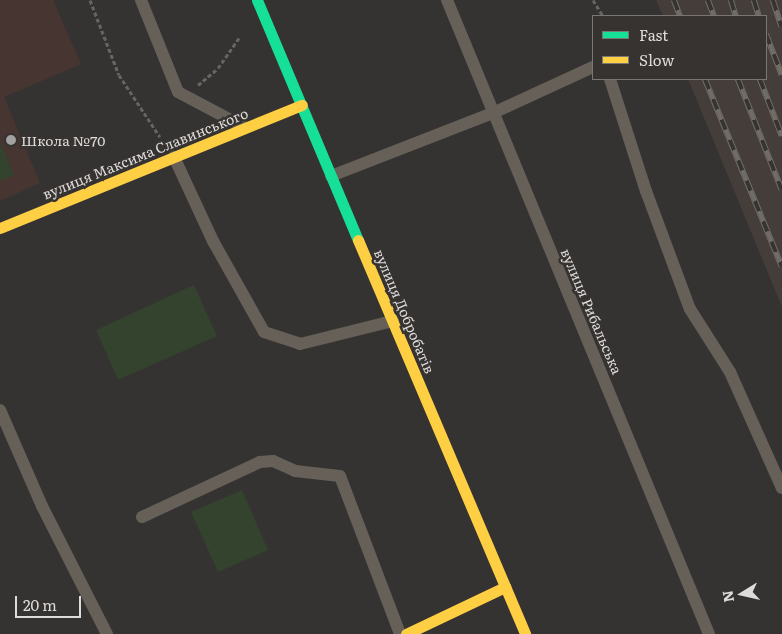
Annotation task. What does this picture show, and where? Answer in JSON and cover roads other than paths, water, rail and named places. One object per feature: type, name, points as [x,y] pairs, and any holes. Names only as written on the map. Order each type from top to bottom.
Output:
[{"type":"street","name":"вулиця Добробатів","points":[[256,0],[525,634]]},
{"type":"street","name":"вулиця Максима Славинського","points":[[0,228],[302,105]]},
{"type":"street","points":[[406,634],[505,587]]},
{"type":"lane","points":[[141,0],[178,92],[246,128]]},
{"type":"lane","name":"вулиця Рибальська","points":[[447,0],[709,634]]},
{"type":"lane","points":[[331,176],[493,113],[592,67]]},
{"type":"lane","points":[[610,80],[646,191],[690,309],[730,372],[782,488]]},
{"type":"lane","points":[[174,157],[213,241],[264,332],[300,344],[393,320]]},
{"type":"lane","points":[[0,410],[42,506],[107,634]]},
{"type":"lane","points":[[142,518],[260,462],[273,460],[295,472],[340,476],[400,634]]},
{"type":"railway","points":[[674,0],[680,15]]},
{"type":"railway","points":[[708,0],[714,15]]},
{"type":"railway","points":[[731,0],[736,15]]},
{"type":"railway","points":[[754,0],[759,15]]},
{"type":"railway","points":[[773,0],[782,27]]},
{"type":"railway","points":[[767,37],[782,75]]},
{"type":"railway","points":[[705,80],[782,267]]},
{"type":"railway","points":[[738,80],[782,190]]},
{"type":"railway","points":[[760,80],[782,136]]},
{"type":"place","name":"Школа №70","points":[[11,140]]}]
